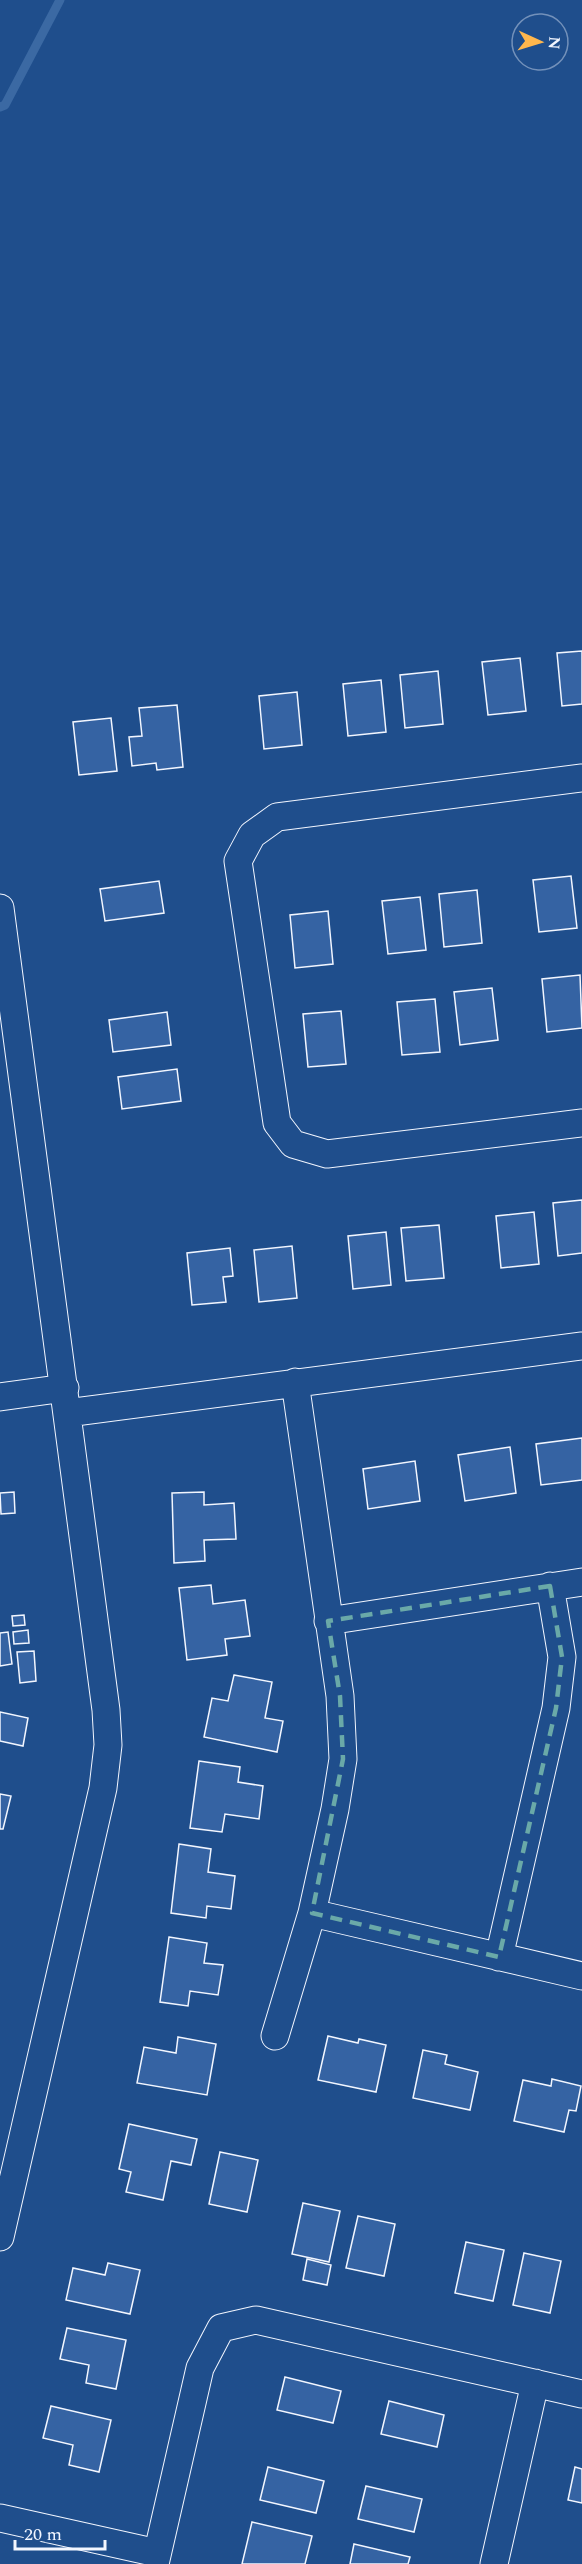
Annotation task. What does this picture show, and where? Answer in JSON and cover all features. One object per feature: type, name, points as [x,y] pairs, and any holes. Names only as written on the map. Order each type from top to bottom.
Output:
[{"type":"street","points":[[582,778],[277,817],[252,836],[238,861],[277,1123],[294,1144],[327,1154],[582,1123]]},
{"type":"street","points":[[0,908],[106,1710],[108,1745],[103,1788],[0,2237]]},
{"type":"street","points":[[0,1397],[66,1401],[295,1382],[582,1346]]},
{"type":"street","points":[[275,2036],[312,1913],[335,1809],[343,1759],[340,1696],[295,1382]]},
{"type":"street","points":[[328,1621],[582,1582]]},
{"type":"street","points":[[499,1957],[556,1708],[562,1657],[550,1586]]},
{"type":"street","points":[[312,1913],[582,1976]]},
{"type":"street","points":[[0,2518],[156,2559],[200,2368],[221,2328],[256,2320],[582,2394]]},
{"type":"street","points":[[494,2564],[535,2383]]},
{"type":"highlighted area","points":[[550,1586],[562,1657],[556,1708],[499,1957],[312,1913],[343,1759],[340,1696],[328,1621]]},
{"type":"building","points":[[582,651],[582,704],[562,706],[557,653]]},
{"type":"building","points":[[520,658],[526,711],[488,715],[482,662]]},
{"type":"building","points":[[438,671],[443,724],[405,728],[400,675]]},
{"type":"building","points":[[381,680],[386,732],[348,736],[343,684]]},
{"type":"building","points":[[297,692],[302,745],[264,749],[259,696]]},
{"type":"building","points":[[177,705],[183,767],[157,770],[156,763],[132,766],[129,737],[142,736],[139,708]]},
{"type":"building","points":[[111,718],[117,771],[79,775],[73,722]]},
{"type":"building","points":[[571,876],[577,928],[539,932],[533,880]]},
{"type":"building","points":[[159,881],[164,913],[105,921],[100,889]]},
{"type":"building","points":[[477,890],[482,943],[444,947],[439,894]]},
{"type":"building","points":[[420,897],[426,950],[388,954],[382,901]]},
{"type":"building","points":[[328,911],[333,964],[295,968],[290,915]]},
{"type":"building","points":[[580,975],[582,1028],[547,1032],[542,979]]},
{"type":"building","points":[[492,988],[498,1040],[460,1045],[454,992]]},
{"type":"building","points":[[435,999],[440,1052],[402,1055],[397,1002]]},
{"type":"building","points":[[341,1011],[346,1064],[308,1067],[303,1014]]},
{"type":"building","points":[[167,1012],[171,1045],[113,1052],[109,1020]]},
{"type":"building","points":[[177,1069],[181,1101],[122,1109],[118,1077]]},
{"type":"building","points":[[582,1200],[582,1253],[558,1256],[553,1203]]},
{"type":"building","points":[[534,1212],[539,1264],[501,1268],[496,1216]]},
{"type":"building","points":[[439,1225],[444,1278],[406,1281],[401,1228]]},
{"type":"building","points":[[386,1232],[391,1285],[353,1289],[348,1236]]},
{"type":"building","points":[[292,1246],[297,1298],[259,1302],[254,1250]]},
{"type":"building","points":[[230,1248],[233,1276],[223,1277],[226,1302],[192,1305],[187,1253]]},
{"type":"building","points":[[582,1438],[582,1480],[541,1485],[536,1444]]},
{"type":"building","points":[[510,1447],[516,1493],[465,1501],[458,1455]]},
{"type":"building","points":[[415,1461],[420,1501],[368,1509],[363,1469]]},
{"type":"building","points":[[14,1492],[15,1513],[1,1514],[0,1493]]},
{"type":"building","points":[[204,1492],[204,1505],[234,1503],[236,1539],[204,1540],[205,1561],[174,1563],[172,1493]]},
{"type":"building","points":[[211,1585],[213,1604],[245,1600],[250,1636],[225,1639],[227,1655],[187,1660],[179,1588]]},
{"type":"building","points":[[24,1615],[25,1625],[13,1626],[12,1616]]},
{"type":"building","points":[[28,1630],[29,1643],[14,1644],[13,1632]]},
{"type":"building","points":[[8,1632],[12,1664],[0,1666],[0,1633]]},
{"type":"building","points":[[34,1651],[36,1681],[20,1683],[17,1652]]},
{"type":"building","points":[[234,1675],[272,1682],[265,1718],[283,1721],[277,1752],[204,1737],[212,1698],[228,1701]]},
{"type":"building","points":[[0,1712],[28,1718],[23,1746],[0,1741]]},
{"type":"building","points":[[199,1761],[240,1767],[238,1782],[263,1786],[259,1819],[225,1814],[222,1832],[190,1828]]},
{"type":"building","points":[[0,1794],[11,1796],[3,1829],[0,1829]]},
{"type":"building","points":[[179,1844],[211,1849],[208,1872],[235,1876],[231,1909],[207,1906],[206,1918],[171,1913]]},
{"type":"building","points":[[169,1937],[207,1943],[204,1963],[223,1965],[218,1995],[190,1991],[188,2006],[160,2002]]},
{"type":"building","points":[[328,2036],[358,2043],[359,2039],[386,2045],[376,2092],[318,2080]]},
{"type":"building","points":[[178,2037],[216,2044],[207,2095],[137,2083],[144,2047],[176,2053]]},
{"type":"building","points":[[423,2050],[447,2055],[445,2064],[478,2072],[470,2110],[413,2098]]},
{"type":"building","points":[[552,2079],[581,2086],[576,2111],[569,2110],[564,2132],[514,2121],[523,2080],[551,2086]]},
{"type":"building","points":[[129,2124],[197,2139],[191,2165],[171,2161],[163,2200],[126,2192],[131,2172],[119,2169]]},
{"type":"building","points":[[220,2152],[258,2160],[247,2212],[209,2204]]},
{"type":"building","points":[[303,2203],[340,2211],[329,2262],[292,2254]]},
{"type":"building","points":[[358,2216],[395,2224],[384,2276],[346,2268]]},
{"type":"building","points":[[466,2242],[504,2250],[493,2301],[455,2293]]},
{"type":"building","points":[[524,2253],[561,2261],[550,2313],[513,2305]]},
{"type":"building","points":[[307,2259],[331,2265],[327,2285],[303,2280]]},
{"type":"building","points":[[108,2263],[140,2270],[130,2314],[66,2300],[73,2268],[105,2275]]},
{"type":"building","points":[[67,2328],[126,2340],[116,2389],[86,2383],[89,2365],[60,2359]]},
{"type":"building","points":[[285,2377],[341,2391],[333,2423],[277,2410]]},
{"type":"building","points":[[389,2401],[444,2415],[437,2447],[381,2434]]},
{"type":"building","points":[[51,2406],[111,2420],[99,2472],[69,2465],[73,2445],[43,2438]]},
{"type":"building","points":[[268,2467],[324,2481],[316,2513],[260,2500]]},
{"type":"building","points":[[575,2467],[582,2469],[582,2503],[568,2500]]},
{"type":"building","points":[[366,2486],[422,2499],[414,2532],[358,2519]]},
{"type":"building","points":[[252,2522],[312,2536],[305,2564],[242,2564]]},
{"type":"building","points":[[354,2544],[410,2557],[408,2564],[350,2564]]},
{"type":"waterway","points":[[0,107],[5,105],[60,0]]}]
